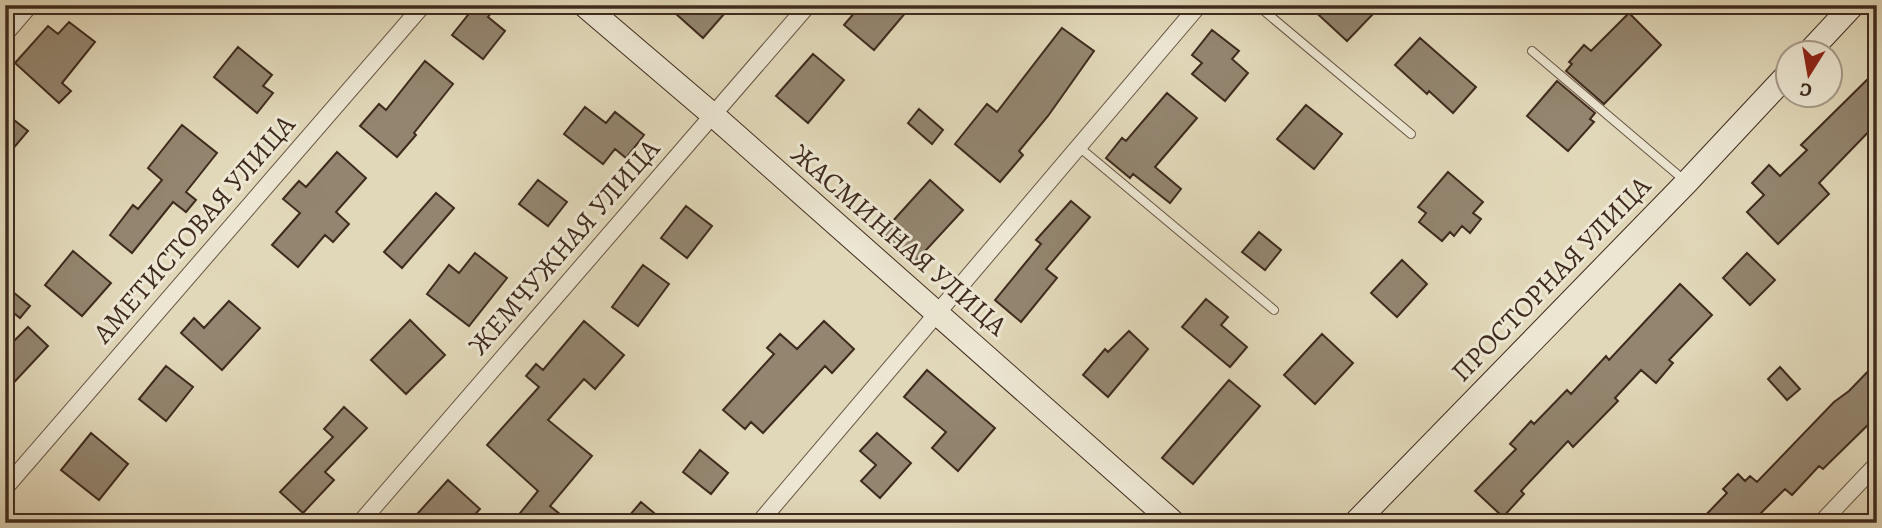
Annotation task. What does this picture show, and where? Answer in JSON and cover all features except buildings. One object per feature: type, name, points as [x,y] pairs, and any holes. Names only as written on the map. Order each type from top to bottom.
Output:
[{"type":"street","points":[[5,34],[30,5]]},
{"type":"street","name":"АМЕТИСТОВАЯ УЛИЦА","points":[[5,488],[423,5]]},
{"type":"street","name":"ЖАСМИННАЯ УЛИЦА","points":[[584,5],[1174,523]]},
{"type":"street","name":"ЖЕМЧУЖНАЯ УЛИЦА","points":[[360,523],[808,5]]},
{"type":"street","points":[[759,523],[1199,5]]},
{"type":"street","points":[[1822,38],[1853,5]]},
{"type":"street","name":"ПРОСТОРНАЯ УЛИЦА","points":[[1355,523],[1773,90]]},
{"type":"street","points":[[1821,523],[1877,464]]},
{"type":"lane","points":[[1257,5],[1410,134]]},
{"type":"lane","points":[[1532,51],[1687,182]]},
{"type":"lane","points":[[1079,147],[1274,310]]}]
